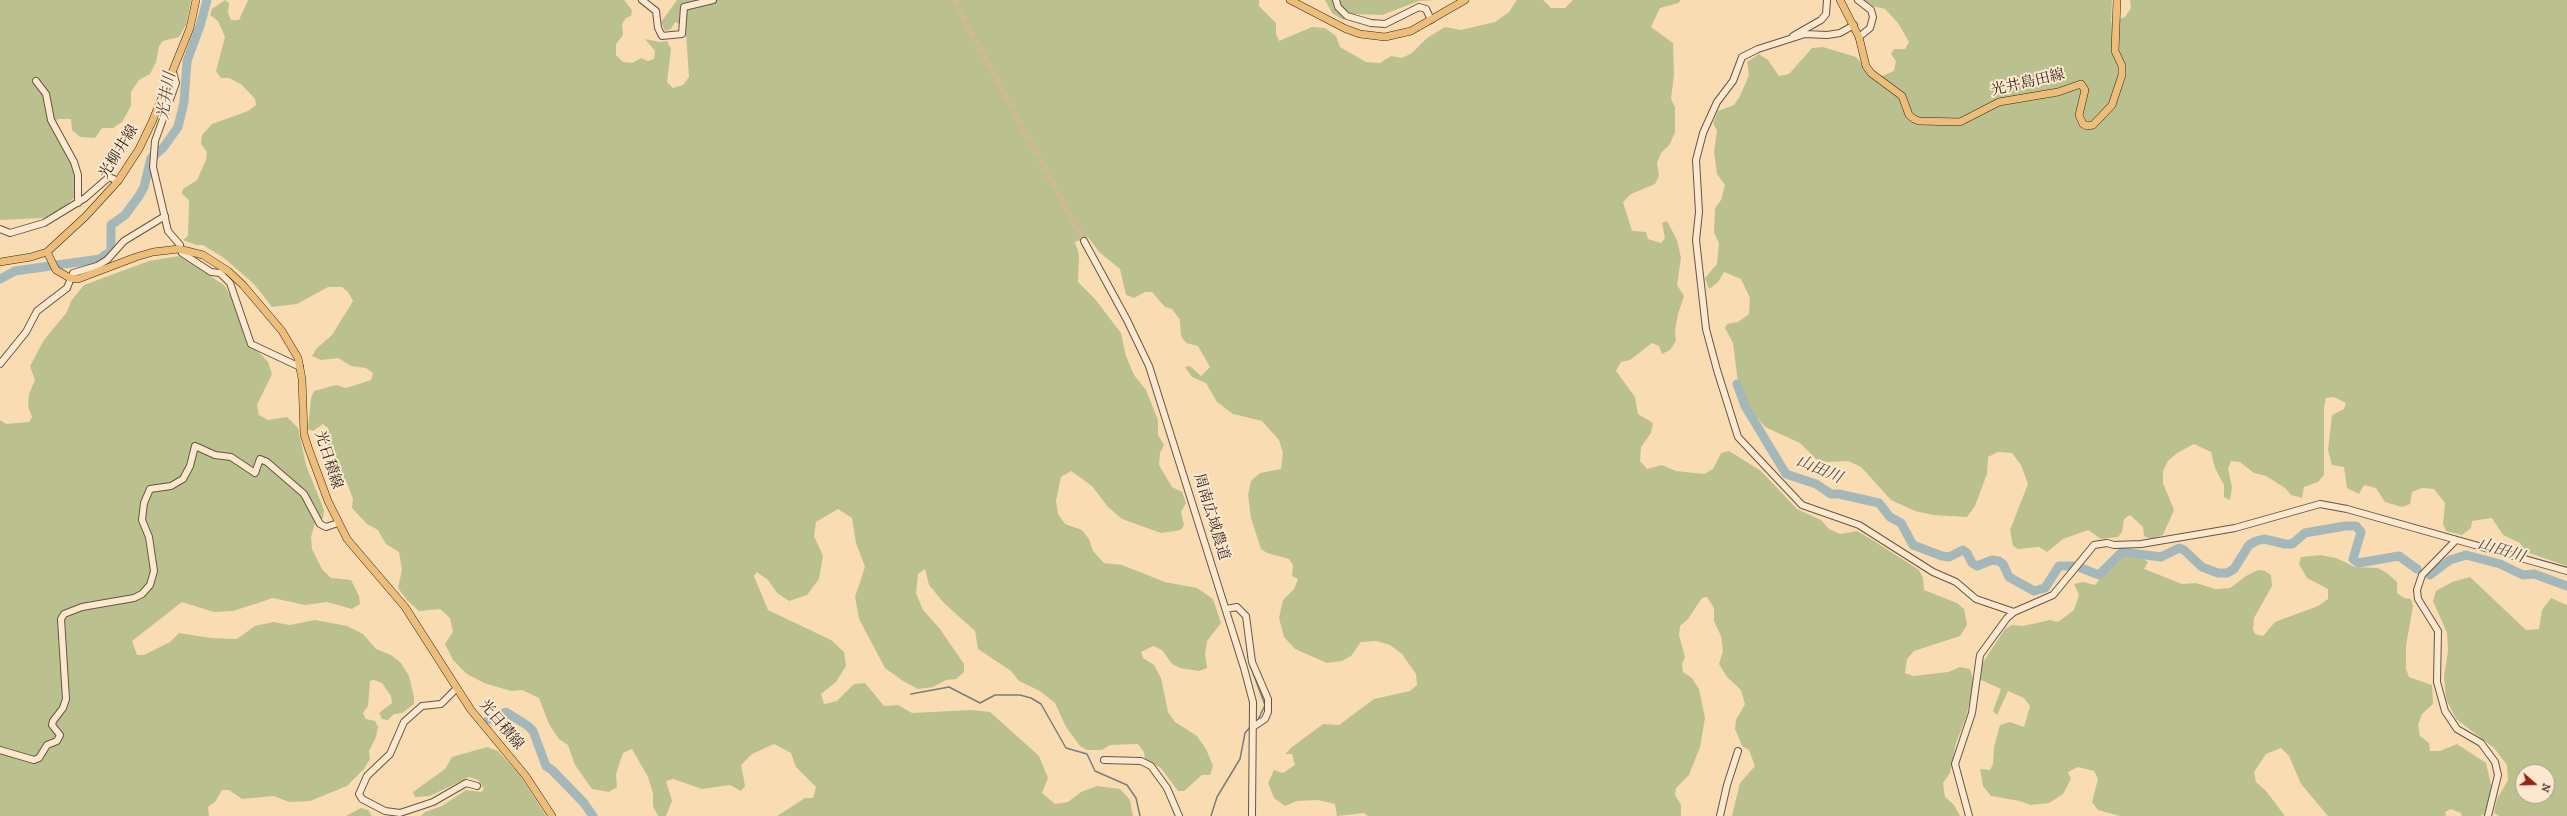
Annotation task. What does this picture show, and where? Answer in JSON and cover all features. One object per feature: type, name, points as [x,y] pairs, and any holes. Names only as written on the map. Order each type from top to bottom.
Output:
[{"type":"main road","name":"光柳井線","points":[[0,262],[31,257],[47,252],[86,216],[118,181],[146,136],[190,28],[196,0]]},
{"type":"main road","points":[[1290,0],[1346,29],[1372,36],[1397,36],[1432,20],[1464,0]]},
{"type":"main road","name":"光井島田線","points":[[1840,0],[1854,25],[1859,37],[1866,66],[1871,74],[1902,96],[1909,115],[1919,121],[1960,122],[1999,102],[2058,92],[2081,84],[2085,90],[2079,115],[2083,124],[2087,126],[2093,125],[2112,105],[2122,75],[2122,66],[2115,50],[2117,0]]},
{"type":"main road","name":"光日積線","points":[[70,278],[85,277],[153,252],[179,249],[203,255],[228,271],[259,302],[292,345],[300,367],[304,434],[325,495],[347,539],[405,607],[456,689],[484,726],[525,775],[552,816]]},
{"type":"main road","points":[[47,252],[56,270],[70,278]]},
{"type":"street","points":[[642,0],[656,11],[662,36],[680,36],[682,34],[684,7],[714,0]]},
{"type":"street","points":[[1336,0],[1338,7],[1347,16],[1371,23],[1385,24],[1419,7],[1426,10],[1432,20]]},
{"type":"street","points":[[1789,39],[1821,20],[1826,14],[1827,0]]},
{"type":"street","points":[[1858,0],[1871,10],[1873,17],[1870,28],[1859,37]]},
{"type":"street","points":[[1854,25],[1840,33],[1827,35],[1805,34],[1758,49],[1739,60],[1733,81],[1717,102],[1702,133],[1696,160],[1700,220],[1696,240],[1706,329],[1735,428],[1744,443],[1802,505],[1859,525],[1934,572],[1956,582],[1976,598],[2014,612]]},
{"type":"street","points":[[173,72],[176,83],[154,148],[154,159],[155,177],[168,231],[180,245]]},
{"type":"street","points":[[36,81],[46,94],[51,120],[74,162],[78,175],[78,203]]},
{"type":"street","points":[[0,229],[10,233],[34,227],[55,219],[78,203],[109,177],[118,181]]},
{"type":"street","points":[[0,364],[26,332],[37,311],[67,288],[73,273],[97,266],[107,260],[124,241],[165,216]]},
{"type":"street","name":"周南広域農道","points":[[1084,241],[1127,320],[1148,366],[1226,609],[1253,702],[1252,816]]},
{"type":"street","points":[[182,253],[211,272],[220,273],[230,282],[251,344],[300,367]]},
{"type":"street","points":[[0,750],[34,760],[39,758],[47,745],[57,741],[60,735],[52,725],[53,721],[63,708],[66,699],[61,619],[64,614],[82,608],[134,598],[142,594],[150,585],[154,571],[149,537],[142,520],[144,503],[150,490],[171,486],[182,478],[190,466],[195,446],[215,455],[231,457],[255,473],[260,459],[267,462],[304,494],[320,524],[326,527],[338,523]]},
{"type":"street","points":[[1969,816],[1956,770],[1957,756],[1972,713],[1980,655],[1996,632],[2014,612],[2053,595],[2094,545],[2102,543],[2120,545],[2141,544],[2206,533],[2262,520],[2307,506],[2332,505],[2567,571]]},
{"type":"street","points":[[2456,540],[2422,575],[2417,590],[2418,598],[2438,631],[2438,682],[2445,711],[2457,729],[2481,743],[2495,762],[2498,775],[2488,816]]},
{"type":"street","points":[[1226,609],[1237,607],[1246,616],[1252,662],[1268,699],[1268,712],[1265,719],[1253,727]]},
{"type":"street","points":[[456,689],[441,704],[422,706],[404,722],[390,754],[382,764],[367,776],[359,794],[362,799],[385,811],[400,813],[433,802],[466,783],[478,786]]},
{"type":"street","points":[[1720,816],[1726,785],[1738,751]]},
{"type":"street","points":[[1104,760],[1141,761],[1151,766],[1167,788],[1179,816]]},
{"type":"green space","points":[[0,0],[191,0],[186,25],[179,37],[163,41],[159,46],[156,62],[150,74],[139,80],[131,92],[131,106],[122,122],[113,128],[102,128],[95,138],[80,137],[72,130],[71,119],[58,119],[54,124],[78,178],[74,198],[59,211],[43,218],[0,220]]},
{"type":"green space","points":[[225,0],[229,3],[228,13],[231,20],[239,20],[248,0],[624,0],[632,10],[631,16],[626,18],[622,24],[623,35],[616,44],[616,55],[623,62],[632,63],[641,58],[648,61],[654,59],[655,51],[645,39],[659,42],[667,41],[671,49],[667,82],[673,88],[683,85],[689,77],[686,35],[679,24],[675,22],[671,29],[665,31],[661,22],[677,0],[1259,0],[1259,6],[1276,23],[1276,34],[1279,41],[1312,27],[1325,28],[1336,36],[1340,47],[1366,62],[1380,63],[1391,56],[1402,58],[1412,53],[1427,38],[1445,27],[1461,30],[1495,22],[1509,12],[1517,0],[1543,0],[1551,8],[1565,8],[1573,0],[1681,0],[1678,3],[1660,8],[1651,27],[1673,43],[1674,75],[1671,99],[1675,107],[1675,132],[1670,144],[1661,153],[1657,163],[1659,176],[1655,184],[1631,194],[1623,202],[1632,231],[1646,232],[1648,239],[1661,243],[1665,238],[1662,223],[1667,221],[1677,240],[1681,258],[1677,285],[1684,296],[1675,330],[1676,341],[1670,350],[1662,354],[1659,346],[1652,343],[1630,360],[1621,362],[1616,371],[1635,397],[1638,414],[1653,423],[1651,433],[1641,447],[1640,461],[1647,469],[1662,465],[1676,471],[1704,474],[1713,469],[1721,453],[1729,451],[1761,471],[1797,509],[1821,520],[1829,529],[1840,534],[1857,531],[1874,541],[1919,570],[1923,578],[1924,590],[1957,603],[1964,609],[1967,625],[1960,636],[1914,651],[1907,659],[1905,673],[1913,676],[1948,672],[1960,667],[1970,669],[1974,683],[1966,717],[1956,743],[1950,773],[1943,783],[1945,797],[1954,805],[1960,816],[1732,816],[1740,783],[1755,766],[1749,750],[1742,746],[1735,729],[1736,720],[1745,704],[1741,690],[1727,677],[1719,664],[1723,651],[1721,636],[1714,621],[1714,608],[1707,597],[1702,598],[1688,619],[1680,626],[1679,635],[1685,657],[1682,664],[1683,672],[1692,678],[1699,689],[1705,718],[1700,747],[1689,775],[1676,788],[1675,795],[1681,805],[1681,816],[1368,816],[1364,813],[1337,816],[1335,804],[1318,800],[1297,801],[1285,806],[1274,798],[1268,783],[1274,770],[1283,773],[1295,765],[1292,754],[1285,754],[1323,724],[1339,725],[1374,699],[1410,691],[1417,685],[1416,674],[1402,654],[1390,645],[1376,641],[1361,642],[1351,656],[1342,661],[1327,663],[1295,649],[1284,637],[1279,618],[1283,600],[1294,589],[1298,579],[1292,576],[1293,565],[1289,559],[1267,553],[1261,549],[1251,518],[1248,495],[1251,481],[1260,473],[1281,469],[1283,453],[1279,440],[1262,421],[1233,414],[1217,402],[1206,383],[1192,377],[1185,367],[1190,366],[1201,376],[1210,367],[1198,346],[1186,343],[1181,336],[1180,320],[1172,309],[1165,307],[1152,292],[1145,292],[1134,298],[1126,295],[1120,269],[1099,252],[1088,237],[1075,242],[1079,255],[1078,282],[1095,299],[1121,333],[1126,356],[1134,375],[1146,390],[1158,420],[1158,435],[1164,445],[1160,453],[1159,465],[1172,487],[1182,492],[1186,503],[1181,512],[1184,525],[1181,530],[1161,533],[1122,519],[1108,507],[1092,486],[1071,471],[1061,477],[1056,501],[1058,514],[1065,524],[1082,530],[1089,539],[1093,551],[1104,563],[1122,565],[1165,582],[1197,588],[1213,599],[1221,623],[1207,641],[1205,654],[1207,668],[1199,671],[1180,668],[1172,664],[1162,650],[1153,646],[1141,652],[1143,658],[1154,665],[1161,678],[1168,712],[1175,722],[1197,736],[1206,749],[1213,766],[1210,775],[1202,775],[1184,791],[1178,791],[1161,768],[1145,759],[1144,752],[1138,744],[1110,745],[1102,750],[1087,750],[1080,746],[1066,727],[1055,703],[1040,691],[1019,681],[1011,671],[978,649],[975,631],[944,603],[929,585],[925,569],[918,574],[916,593],[923,610],[940,629],[964,664],[964,672],[956,679],[946,680],[933,687],[918,689],[903,681],[885,668],[859,619],[855,597],[865,567],[856,543],[852,518],[838,509],[816,522],[814,536],[823,556],[819,579],[807,595],[789,601],[777,593],[768,580],[757,572],[754,576],[768,610],[831,640],[844,652],[846,666],[836,682],[821,694],[824,704],[837,701],[854,684],[865,683],[884,706],[898,705],[912,713],[971,710],[990,712],[1039,756],[1048,778],[1042,793],[1055,804],[1068,802],[1081,792],[1097,786],[1120,789],[1130,800],[1133,816],[777,816],[805,798],[813,798],[816,787],[796,767],[791,753],[774,744],[752,754],[741,765],[745,786],[741,791],[730,785],[702,789],[673,779],[666,781],[672,801],[666,816],[658,816],[653,806],[653,793],[648,777],[632,749],[623,753],[616,774],[617,787],[609,792],[592,789],[575,765],[568,745],[559,739],[549,724],[539,698],[522,690],[511,691],[484,683],[467,674],[453,660],[445,644],[453,632],[450,618],[440,609],[419,611],[407,600],[398,588],[402,570],[399,552],[386,544],[378,530],[367,524],[352,508],[353,499],[347,483],[337,475],[328,457],[328,428],[323,424],[313,431],[308,429],[311,398],[314,391],[336,385],[346,388],[371,380],[373,373],[366,368],[351,366],[338,358],[321,360],[312,356],[317,348],[332,335],[353,301],[348,292],[342,287],[328,287],[297,304],[272,307],[254,284],[224,258],[203,245],[196,245],[183,240],[188,236],[189,200],[182,194],[183,189],[197,180],[206,160],[207,152],[201,144],[202,135],[212,124],[248,111],[256,105],[255,99],[242,85],[229,78],[221,78],[216,71],[225,37],[218,21],[210,15],[212,9]]},
{"type":"green space","points":[[1325,0],[1436,0],[1419,1],[1382,15],[1355,14],[1343,20],[1332,13]]},
{"type":"green space","points":[[1864,0],[2112,0],[2111,23],[2125,17],[2131,8],[2130,0],[2567,0],[2567,566],[2526,552],[2520,543],[2503,535],[2492,518],[2472,521],[2471,528],[2462,535],[2446,531],[2443,524],[2445,503],[2434,489],[2422,488],[2412,492],[2410,504],[2402,507],[2385,502],[2376,488],[2364,485],[2359,494],[2347,488],[2344,467],[2332,465],[2328,450],[2332,415],[2344,409],[2346,403],[2334,397],[2326,398],[2324,407],[2324,475],[2318,482],[2304,487],[2302,498],[2291,495],[2285,488],[2266,476],[2254,473],[2240,462],[2231,461],[2228,469],[2232,487],[2230,500],[2224,497],[2224,485],[2215,468],[2211,452],[2194,444],[2177,453],[2168,461],[2163,471],[2163,483],[2174,510],[2163,535],[2151,539],[2144,536],[2143,527],[2130,515],[2124,519],[2122,532],[2118,537],[2101,539],[2088,530],[2063,539],[2047,552],[2039,547],[2018,549],[2013,546],[2010,530],[2028,484],[2021,465],[2012,453],[1998,452],[1988,457],[1987,474],[1975,506],[1967,517],[1933,515],[1915,511],[1891,500],[1861,467],[1848,461],[1826,462],[1816,459],[1800,443],[1765,427],[1751,410],[1738,383],[1733,343],[1725,328],[1727,324],[1738,322],[1749,314],[1750,298],[1741,279],[1724,272],[1718,282],[1709,289],[1705,278],[1717,264],[1719,243],[1714,233],[1715,208],[1721,200],[1725,185],[1717,174],[1714,152],[1717,131],[1713,123],[1718,111],[1734,105],[1740,96],[1749,75],[1747,62],[1759,54],[1768,60],[1779,76],[1789,74],[1812,48],[1823,47],[1856,57],[1875,79],[1894,71],[1896,61],[1891,54],[1894,49],[1905,49],[1909,42],[1898,23],[1885,9],[1873,6]]},
{"type":"green space","points":[[179,256],[224,285],[233,300],[244,336],[268,362],[272,374],[257,405],[259,415],[268,420],[287,417],[298,428],[306,465],[324,510],[323,518],[316,520],[311,537],[312,549],[322,569],[331,578],[351,580],[359,596],[360,604],[352,609],[327,602],[305,605],[273,598],[233,611],[214,612],[182,602],[132,641],[137,655],[144,655],[170,642],[179,633],[211,638],[237,639],[255,626],[273,622],[290,625],[315,620],[347,626],[363,634],[376,649],[391,655],[401,663],[409,676],[414,697],[414,704],[402,713],[394,714],[388,720],[382,719],[379,713],[392,703],[391,696],[382,683],[374,680],[370,681],[368,706],[363,713],[366,719],[375,721],[378,727],[376,737],[369,751],[370,759],[364,769],[347,786],[310,801],[289,802],[274,796],[242,799],[229,790],[222,790],[215,802],[208,807],[209,816],[0,816],[0,420],[6,424],[29,422],[32,417],[28,406],[29,394],[35,380],[30,366],[44,340],[67,312],[71,301],[84,285],[149,261]]},
{"type":"green space","points":[[2127,554],[2137,555],[2148,562],[2144,569],[2182,584],[2196,583],[2215,589],[2230,588],[2246,576],[2258,570],[2265,571],[2271,575],[2272,586],[2254,618],[2253,629],[2255,634],[2263,636],[2275,622],[2318,606],[2328,599],[2328,589],[2307,578],[2299,564],[2301,557],[2321,555],[2336,558],[2355,567],[2378,568],[2387,573],[2397,582],[2397,593],[2404,598],[2411,599],[2413,606],[2406,646],[2406,669],[2409,677],[2432,685],[2433,704],[2422,714],[2418,725],[2420,736],[2429,743],[2430,751],[2440,751],[2457,744],[2486,763],[2494,798],[2487,813],[2480,816],[2462,816],[2461,813],[2451,809],[2445,812],[2446,816],[2328,816],[2301,784],[2289,756],[2281,748],[2266,754],[2254,772],[2256,782],[2266,791],[2285,816],[2120,816],[2098,810],[2092,802],[2098,779],[2094,771],[2078,767],[2068,772],[2071,779],[2063,794],[2049,803],[2031,805],[2020,801],[1991,796],[1983,786],[1980,769],[1990,770],[1993,764],[1994,747],[2000,725],[2010,722],[2024,727],[2030,706],[2024,698],[2008,691],[1997,715],[1993,711],[2001,689],[1981,680],[1982,664],[2005,629],[2012,625],[2023,626],[2050,620],[2058,622],[2074,610],[2079,595],[2074,584],[2083,582],[2095,585],[2118,557]]},
{"type":"green space","points":[[2470,577],[2526,630],[2539,629],[2542,610],[2551,598],[2567,605],[2567,816],[2499,816],[2494,813],[2497,799],[2508,780],[2507,765],[2494,748],[2456,719],[2446,699],[2444,676],[2448,651],[2447,633],[2433,601],[2436,591],[2452,582]]},
{"type":"green space","points":[[487,747],[498,751],[519,774],[546,816],[421,816],[425,812],[442,806],[466,790],[481,792],[484,789],[478,780],[469,777],[430,796],[415,797],[413,792],[445,769],[452,757]]},
{"type":"green space","points":[[361,808],[368,810],[372,816],[346,816]]},
{"type":"waterway","name":"光井川","points":[[0,279],[15,271],[100,259],[111,251],[111,225],[125,215],[139,196],[144,187],[151,158],[163,148],[178,127],[184,102],[187,61],[200,26],[207,0]]},
{"type":"waterway","name":"山田川","points":[[1737,384],[1745,406],[1786,474],[1816,484],[1831,494],[1839,494],[1879,503],[1890,517],[1901,523],[1913,545],[1942,556],[1949,557],[1963,550],[1967,553],[1972,563],[1977,566],[1992,560],[1999,561],[2003,564],[2009,577],[2034,591],[2045,588],[2059,566],[2073,566]]},
{"type":"waterway","name":"山田川","points":[[2081,568],[2099,575],[2122,552],[2161,557],[2179,548],[2184,550],[2202,567],[2218,573],[2227,573],[2234,569],[2249,545],[2256,541],[2264,539],[2285,544],[2292,544],[2305,533],[2345,526],[2356,526],[2361,532],[2353,559],[2358,563],[2399,556],[2417,569]]},
{"type":"waterway","name":"山田川","points":[[2430,575],[2450,560],[2466,555],[2500,564],[2523,575],[2534,574],[2567,586]]},
{"type":"waterway","points":[[1247,645],[1248,657]]},
{"type":"waterway","points":[[1250,665],[1265,705],[1258,720]]},
{"type":"waterway","points":[[911,694],[949,687],[980,703],[995,695],[1020,695],[1031,698],[1041,704],[1066,748],[1087,754],[1095,771],[1127,785],[1136,798],[1140,816]]},
{"type":"waterway","points":[[488,720],[506,712],[528,726],[533,731],[546,766],[552,770],[584,803],[593,816]]},
{"type":"waterway","points":[[1211,816],[1217,797],[1240,759],[1245,733],[1251,726]]},
{"type":"tunnel","points":[[954,0],[1084,241]]}]
